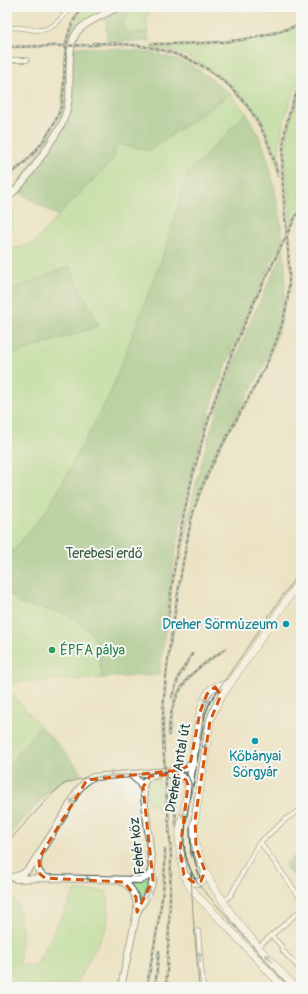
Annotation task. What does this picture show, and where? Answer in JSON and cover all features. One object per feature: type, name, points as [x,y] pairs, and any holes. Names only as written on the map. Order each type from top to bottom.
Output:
[{"type":"main road","points":[[7,198],[24,180],[56,135],[66,114],[69,97],[71,49],[75,36],[86,24],[108,10],[118,7]]},
{"type":"main road","name":"Dreher Antal út","points":[[295,987],[258,947],[232,915],[205,871],[196,848],[194,830],[210,720],[214,708],[301,579]]},
{"type":"main road","points":[[215,687],[232,682]]},
{"type":"main road","points":[[215,687],[219,689],[221,695],[219,700]]},
{"type":"main road","name":"Dreher Antal út","points":[[184,875],[179,840],[200,712],[207,694],[215,687]]},
{"type":"main road","points":[[7,878],[18,876],[27,871],[57,827],[78,790],[87,780],[94,777],[180,770],[187,768],[193,759]]},
{"type":"main road","points":[[130,774],[139,782],[144,791]]},
{"type":"main road","points":[[144,791],[145,783],[151,776],[174,774],[180,775],[186,780],[188,785]]},
{"type":"main road","name":"Fehér köz","points":[[137,912],[152,887],[153,880],[144,791]]},
{"type":"main road","points":[[45,878],[37,869],[38,862],[53,837],[57,827]]},
{"type":"main road","points":[[184,875],[190,881],[198,883],[205,877],[205,871]]},
{"type":"main road","points":[[7,878],[141,880],[147,877],[151,872]]},
{"type":"main road","points":[[184,875],[190,887],[200,900],[226,925],[283,987]]},
{"type":"main road","points":[[117,880],[124,882],[131,888],[137,901],[137,912],[121,987]]},
{"type":"street","points":[[7,28],[42,30],[52,26],[62,19],[71,7]]},
{"type":"street","points":[[7,60],[27,60]]},
{"type":"street","points":[[224,902],[231,895],[255,848],[286,819],[301,809]]},
{"type":"street","points":[[260,842],[301,899]]},
{"type":"street","points":[[258,947],[301,910]]},
{"type":"street","points":[[198,932],[203,987]]},
{"type":"street","points":[[272,935],[282,947],[283,951],[301,970]]},
{"type":"highlighted area","points":[[215,687],[221,695],[210,721],[195,820],[196,847],[205,871],[201,881],[193,882],[184,875],[180,851],[188,785],[186,780],[176,774],[150,776],[143,787],[153,880],[137,912],[136,897],[124,882],[45,878],[40,874],[39,858],[87,780],[180,770],[190,765],[200,712],[207,694]]},
{"type":"green space","points":[[85,7],[126,7],[106,19],[96,20],[83,28],[75,42],[67,41],[74,23]]},
{"type":"green space","points":[[126,7],[138,7],[122,21],[123,25],[130,34],[148,31],[149,41],[107,42],[106,19]]},
{"type":"green space","points":[[138,7],[159,7],[146,15],[148,31],[130,34],[123,25],[122,21]]},
{"type":"green space","points":[[301,26],[301,78],[287,110],[282,130],[279,149],[279,172],[265,128],[250,104],[230,84],[207,67],[182,54],[149,47],[226,44],[264,38]]},
{"type":"green space","points":[[78,47],[135,51],[177,60],[190,65],[201,72],[230,94],[150,150],[116,144],[113,160],[58,216],[19,192],[14,187],[20,181],[59,120],[62,112],[60,111],[62,104],[66,48]]},
{"type":"green space","points":[[301,90],[301,202],[289,226],[290,211],[285,155],[288,131],[293,111]]},
{"type":"green space","points":[[230,94],[246,113],[187,175],[164,253],[110,394],[50,506],[7,558],[7,356],[99,326],[69,266],[10,291],[11,249],[33,244],[58,216],[113,160],[116,144],[150,150]]},
{"type":"green space","name":"Terebesi erdő","points":[[246,113],[258,133],[264,148],[272,177],[283,237],[285,293],[279,329],[268,357],[204,479],[190,518],[180,562],[193,497],[210,435],[242,342],[283,253],[277,250],[235,342],[213,400],[196,456],[182,516],[174,561],[159,675],[102,678],[98,647],[95,639],[89,631],[68,614],[20,604],[7,590],[7,558],[50,506],[110,394],[164,253],[187,175]]},
{"type":"green space","points":[[13,209],[11,234],[7,234],[7,211]]},
{"type":"green space","points":[[69,266],[99,326],[7,356],[7,322],[10,322],[10,291]]},
{"type":"green space","points":[[7,590],[20,604],[68,614],[89,631],[95,639],[98,647],[102,678],[17,682],[8,690],[40,726],[7,767]]},
{"type":"green space","points":[[40,726],[58,744],[80,770],[81,774],[66,779],[53,787],[7,838],[7,767]]},
{"type":"green space","points":[[159,778],[161,808],[156,809],[155,804],[148,804],[147,790],[148,784],[152,779]]},
{"type":"green space","points":[[301,853],[301,863],[299,862],[296,864],[295,867],[297,872],[293,875],[288,871],[285,865],[291,858]]},
{"type":"green space","points":[[151,877],[150,885],[140,902],[139,896],[129,882]]},
{"type":"green space","points":[[75,891],[107,891],[108,910],[107,927],[74,987],[7,987],[7,901],[15,901],[18,904],[22,933],[19,964],[36,966]]},
{"type":"tram line","points":[[193,786],[205,715],[210,702],[301,569]]},
{"type":"tram line","points":[[7,843],[54,792],[64,784],[84,778],[178,771],[186,773],[191,783],[191,787],[184,843],[186,856],[193,874],[199,885],[290,987]]},
{"type":"tram line","points":[[190,827],[191,857]]},
{"type":"tram line","points":[[192,851],[200,878]]},
{"type":"tram line","points":[[191,873],[199,987]]},
{"type":"railway","points":[[7,176],[22,165],[35,151],[46,137],[59,114],[63,94],[66,43],[69,31],[83,7]]},
{"type":"railway","points":[[151,44],[227,42],[264,36],[301,24]]},
{"type":"railway","points":[[93,43],[131,45],[169,52],[190,60],[210,71],[226,83],[241,98],[254,115],[272,154],[278,176]]},
{"type":"railway","points":[[7,47],[99,45]]},
{"type":"railway","points":[[166,987],[171,856],[163,716],[170,642],[186,545],[196,504],[209,470],[268,361],[277,340],[288,299],[288,247],[283,198],[282,159],[287,121],[301,83]]},
{"type":"railway","points":[[167,628],[181,526],[198,455],[212,409],[228,363],[245,323],[301,206]]},
{"type":"railway","points":[[169,735],[172,710],[182,687],[193,673],[225,649]]},
{"type":"railway","points":[[172,697],[179,676],[192,654]]},
{"type":"railway","points":[[171,781],[175,805],[176,826]]},
{"type":"railway","points":[[147,987],[162,901],[165,849]]},
{"type":"railway","points":[[155,987],[159,951]]},
{"type":"place","name":"Dreher Sörmúzeum","points":[[286,624]]},
{"type":"place","name":"ÉPFA pálya","points":[[52,650]]},
{"type":"place","name":"Kőbányai Sörgyár","points":[[255,741]]}]
